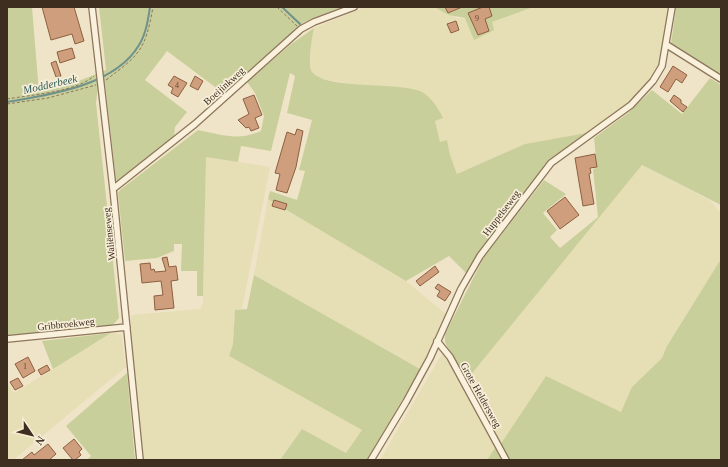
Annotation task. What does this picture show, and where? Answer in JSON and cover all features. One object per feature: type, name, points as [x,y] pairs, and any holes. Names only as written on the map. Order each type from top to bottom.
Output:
[{"type":"street","name":"Waliënseweg","points":[[92,7],[97,71],[101,83],[113,189],[140,460]]},
{"type":"street","name":"Boeijinkweg","points":[[113,189],[195,124],[301,29],[314,22],[354,7]]},
{"type":"street","name":"Huppelseweg","points":[[371,460],[406,402],[437,341],[460,289],[480,256],[551,163],[631,105],[652,81],[662,66],[667,45],[672,7]]},
{"type":"street","points":[[667,45],[721,79]]},
{"type":"street","name":"Gribbroekweg","points":[[7,339],[127,327]]},
{"type":"street","name":"Grote Heldersweg","points":[[437,341],[450,357],[506,460]]},
{"type":"path","points":[[7,104],[48,98],[101,83],[128,64],[137,54],[148,35],[153,7]]},
{"type":"path","points":[[277,7],[301,29]]},
{"type":"path","points":[[7,99],[75,86],[92,78],[97,71]]},
{"type":"shaded area","points":[[365,7],[434,7],[457,18],[492,22],[533,7],[670,7],[661,61],[646,87],[624,108],[592,132],[525,144],[457,174],[450,155],[447,140],[440,142],[435,121],[442,118],[431,99],[406,88],[364,86],[322,79],[314,74],[310,68],[311,38],[314,28]]},
{"type":"shaded area","points":[[206,157],[270,167],[242,309],[235,310],[233,344],[229,356],[362,430],[346,453],[302,429],[280,460],[144,460],[131,343],[131,315],[200,309],[203,303]]},
{"type":"shaded area","points":[[642,165],[711,201],[721,214],[721,259],[667,346],[662,358],[632,387],[621,412],[546,376],[500,445],[465,382]]},
{"type":"shaded area","points":[[268,199],[406,281],[447,315],[420,369],[254,275]]},
{"type":"shaded area","points":[[111,333],[121,334],[126,367],[13,460],[7,460],[7,382],[14,393]]},
{"type":"shaded area","points":[[443,352],[495,448],[487,460],[380,460]]},
{"type":"green space","points":[[32,7],[39,92],[66,86],[96,74],[98,86],[96,103],[119,318],[112,326],[7,336],[7,8]]},
{"type":"green space","points":[[99,7],[343,7],[304,22],[223,93],[167,51],[145,80],[187,112],[175,127],[174,137],[118,181],[116,180],[105,83],[103,84],[103,71],[106,70]]},
{"type":"green space","points":[[434,7],[533,7],[492,22],[494,30],[474,40],[465,18],[449,15]]},
{"type":"green space","points":[[676,7],[721,7],[721,70],[719,74],[671,44]]},
{"type":"green space","points":[[314,28],[310,67],[318,77],[330,81],[345,83],[412,89],[422,92],[432,100],[443,118],[435,121],[440,142],[447,140],[450,155],[457,174],[525,144],[592,132],[548,165],[480,251],[466,273],[449,256],[406,281],[268,199],[270,191],[297,200],[305,171],[299,170],[312,120],[287,113],[295,76],[290,73],[271,151],[241,146],[238,162],[206,157],[203,296],[197,296],[197,271],[181,271],[182,244],[174,244],[174,251],[157,258],[125,261],[118,193],[120,190],[198,130],[230,136],[245,136],[261,131],[264,116],[255,93],[247,82],[290,45]]},
{"type":"green space","points":[[710,78],[721,85],[721,205],[642,165],[465,382],[445,342],[445,334],[484,257],[544,180],[566,194],[543,213],[557,230],[550,237],[560,248],[598,217],[593,169],[597,168],[594,138],[628,113],[652,90],[682,114]]},
{"type":"green space","points":[[721,259],[721,460],[509,460],[500,445],[546,376],[621,412],[632,387],[662,358],[667,346]]},
{"type":"green space","points":[[254,275],[420,369],[368,460],[280,460],[302,429],[346,453],[362,430],[229,356],[233,344],[235,310],[247,309]]},
{"type":"green space","points":[[111,333],[53,369],[42,341]]},
{"type":"green space","points":[[127,373],[135,460],[87,460],[91,456],[66,426]]},
{"type":"green space","points":[[495,448],[502,460],[487,460]]},
{"type":"building","points":[[42,7],[74,7],[84,41],[75,44],[72,34],[51,40]]},
{"type":"building","points":[[445,7],[462,7],[448,13]]},
{"type":"building","points":[[483,7],[489,7],[492,16],[485,19],[489,31],[478,35],[468,13]]},
{"type":"building","points":[[456,21],[459,30],[451,33],[447,24]]},
{"type":"building","points":[[72,48],[75,58],[60,63],[57,52]]},
{"type":"building","points":[[56,61],[61,76],[56,77],[51,63]]},
{"type":"building","points":[[673,66],[687,75],[682,83],[676,79],[668,92],[660,87]]},
{"type":"building","points":[[174,76],[187,83],[178,97],[171,93],[173,88],[168,85]]},
{"type":"building","points":[[195,76],[203,81],[198,90],[190,86]]},
{"type":"building","points":[[254,95],[262,115],[255,118],[259,128],[251,131],[249,127],[246,128],[238,120],[249,114],[243,99]]},
{"type":"building","points":[[674,95],[687,107],[683,112],[670,101]]},
{"type":"building","points":[[297,129],[303,131],[296,167],[287,193],[276,190],[280,174],[275,173],[287,132],[295,135]]},
{"type":"building","points":[[595,154],[597,167],[590,168],[591,173],[589,174],[594,204],[583,206],[575,158]]},
{"type":"building","points":[[565,197],[579,215],[560,229],[547,211]]},
{"type":"building","points":[[274,200],[287,204],[285,210],[272,206]]},
{"type":"building","points":[[167,257],[169,267],[176,266],[178,280],[171,281],[174,308],[155,310],[154,296],[163,295],[161,281],[142,283],[140,264],[150,263],[151,270],[154,269],[155,272],[166,271],[162,258]]},
{"type":"building","points":[[435,266],[439,272],[420,286],[416,281]]},
{"type":"building","points":[[438,284],[451,292],[445,301],[437,296],[440,291],[435,288]]},
{"type":"building","points":[[28,357],[35,371],[23,378],[15,364]]},
{"type":"building","points":[[47,365],[50,370],[41,375],[38,370]]},
{"type":"building","points":[[18,378],[23,386],[15,390],[10,382]]},
{"type":"building","points":[[74,439],[82,449],[79,452],[81,455],[73,460],[63,448]]},
{"type":"building","points":[[48,444],[56,454],[49,460],[22,460],[32,452],[34,455]]},
{"type":"waterway","name":"Modderbeek","points":[[7,102],[61,92],[98,79],[114,70],[128,59],[139,45],[145,32],[150,7]]},
{"type":"waterway","name":"Modderbeek","points":[[282,7],[300,24]]}]
